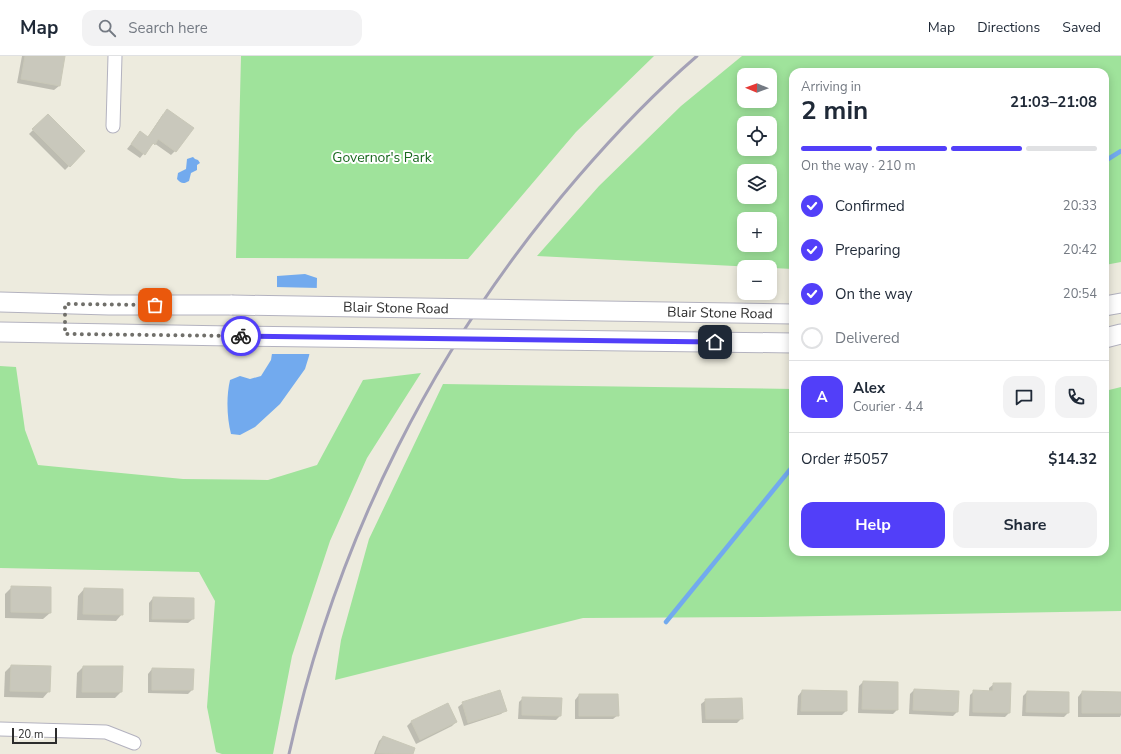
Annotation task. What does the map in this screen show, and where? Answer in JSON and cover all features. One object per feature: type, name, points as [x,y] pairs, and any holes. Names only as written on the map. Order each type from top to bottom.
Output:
[{"type":"main road","name":"Blair Stone Road","points":[[0,302],[108,305],[232,305],[789,314]]},
{"type":"main road","points":[[1109,305],[1121,303]]},
{"type":"main road","points":[[65,304],[65,334]]},
{"type":"main road","name":"Blair Stone Road","points":[[0,332],[789,343]]},
{"type":"main road","points":[[1109,337],[1121,334]]},
{"type":"street","points":[[113,126],[115,56]]},
{"type":"street","points":[[0,729],[106,732],[134,743]]},
{"type":"green space","name":"Governor's Park","points":[[241,56],[654,56],[576,132],[468,259],[236,258]]},
{"type":"green space","points":[[742,56],[1121,56],[1121,262],[1109,264],[1109,68],[789,68],[789,269],[777,268],[777,260],[737,260],[737,266],[537,256],[599,186],[681,106]]},
{"type":"green space","points":[[0,366],[16,367],[25,430],[38,465],[183,479],[268,480],[317,465],[363,380],[421,373],[367,458],[330,541],[292,656],[273,754],[222,754],[216,752],[207,707],[215,601],[199,572],[0,568]]},
{"type":"green space","points":[[443,384],[789,389],[789,556],[1109,556],[1109,390],[1121,387],[1121,611],[760,617],[583,618],[335,680],[341,640],[369,539]]},
{"type":"water","points":[[193,157],[200,163],[197,165],[197,170],[191,173],[189,181],[181,183],[177,179],[178,173],[186,169],[187,159]]},
{"type":"water","points":[[305,274],[317,278],[316,321],[305,369],[280,404],[255,427],[240,435],[231,434],[228,407],[230,380],[240,376],[250,379],[261,376],[271,360],[277,321],[277,276]]},
{"type":"pier","points":[[275,287],[319,288],[318,321],[312,354],[270,354],[275,321]]},
{"type":"building","points":[[25,56],[65,56],[60,86],[21,79]]},
{"type":"building","points":[[167,109],[194,128],[176,152],[158,139],[155,145],[153,143],[145,155],[131,144],[140,131],[148,137]]},
{"type":"building","points":[[48,114],[85,151],[70,167],[32,129]]},
{"type":"building","points":[[11,586],[51,587],[51,613],[11,612]]},
{"type":"building","points":[[84,588],[123,589],[123,615],[83,614]]},
{"type":"building","points":[[153,597],[194,598],[194,619],[152,619]]},
{"type":"building","points":[[11,665],[51,666],[50,692],[10,691]]},
{"type":"building","points":[[83,666],[123,666],[122,692],[82,692]]},
{"type":"building","points":[[152,668],[194,669],[193,690],[152,690]]},
{"type":"building","points":[[863,681],[898,682],[898,710],[862,709]]},
{"type":"building","points":[[993,683],[1011,683],[1010,713],[973,712],[973,690],[993,691]]},
{"type":"building","points":[[914,689],[959,691],[958,712],[913,710]]},
{"type":"building","points":[[500,690],[507,711],[468,723],[462,702]]},
{"type":"building","points":[[802,690],[847,691],[847,711],[801,711]]},
{"type":"building","points":[[1027,691],[1069,692],[1069,713],[1026,712]]},
{"type":"building","points":[[1082,691],[1121,692],[1121,713],[1082,713]]},
{"type":"building","points":[[579,694],[618,694],[619,716],[579,716]]},
{"type":"building","points":[[522,697],[562,698],[561,716],[522,715]]},
{"type":"building","points":[[742,698],[743,719],[706,719],[705,699]]},
{"type":"building","points":[[448,703],[457,722],[420,740],[411,721]]},
{"type":"building","points":[[383,736],[415,748],[413,754],[376,753]]},
{"type":"waterway","points":[[1109,158],[1121,151]]},
{"type":"waterway","points":[[666,622],[789,471]]},
{"type":"railway","points":[[289,754],[309,675],[334,597],[363,521],[398,448],[436,376],[479,307],[526,241],[578,177],[635,114],[665,84],[697,56]]},
{"type":"way so far","points":[[155,305],[65,304],[65,334],[241,336]]},
{"type":"route","points":[[241,336],[715,342]]}]
